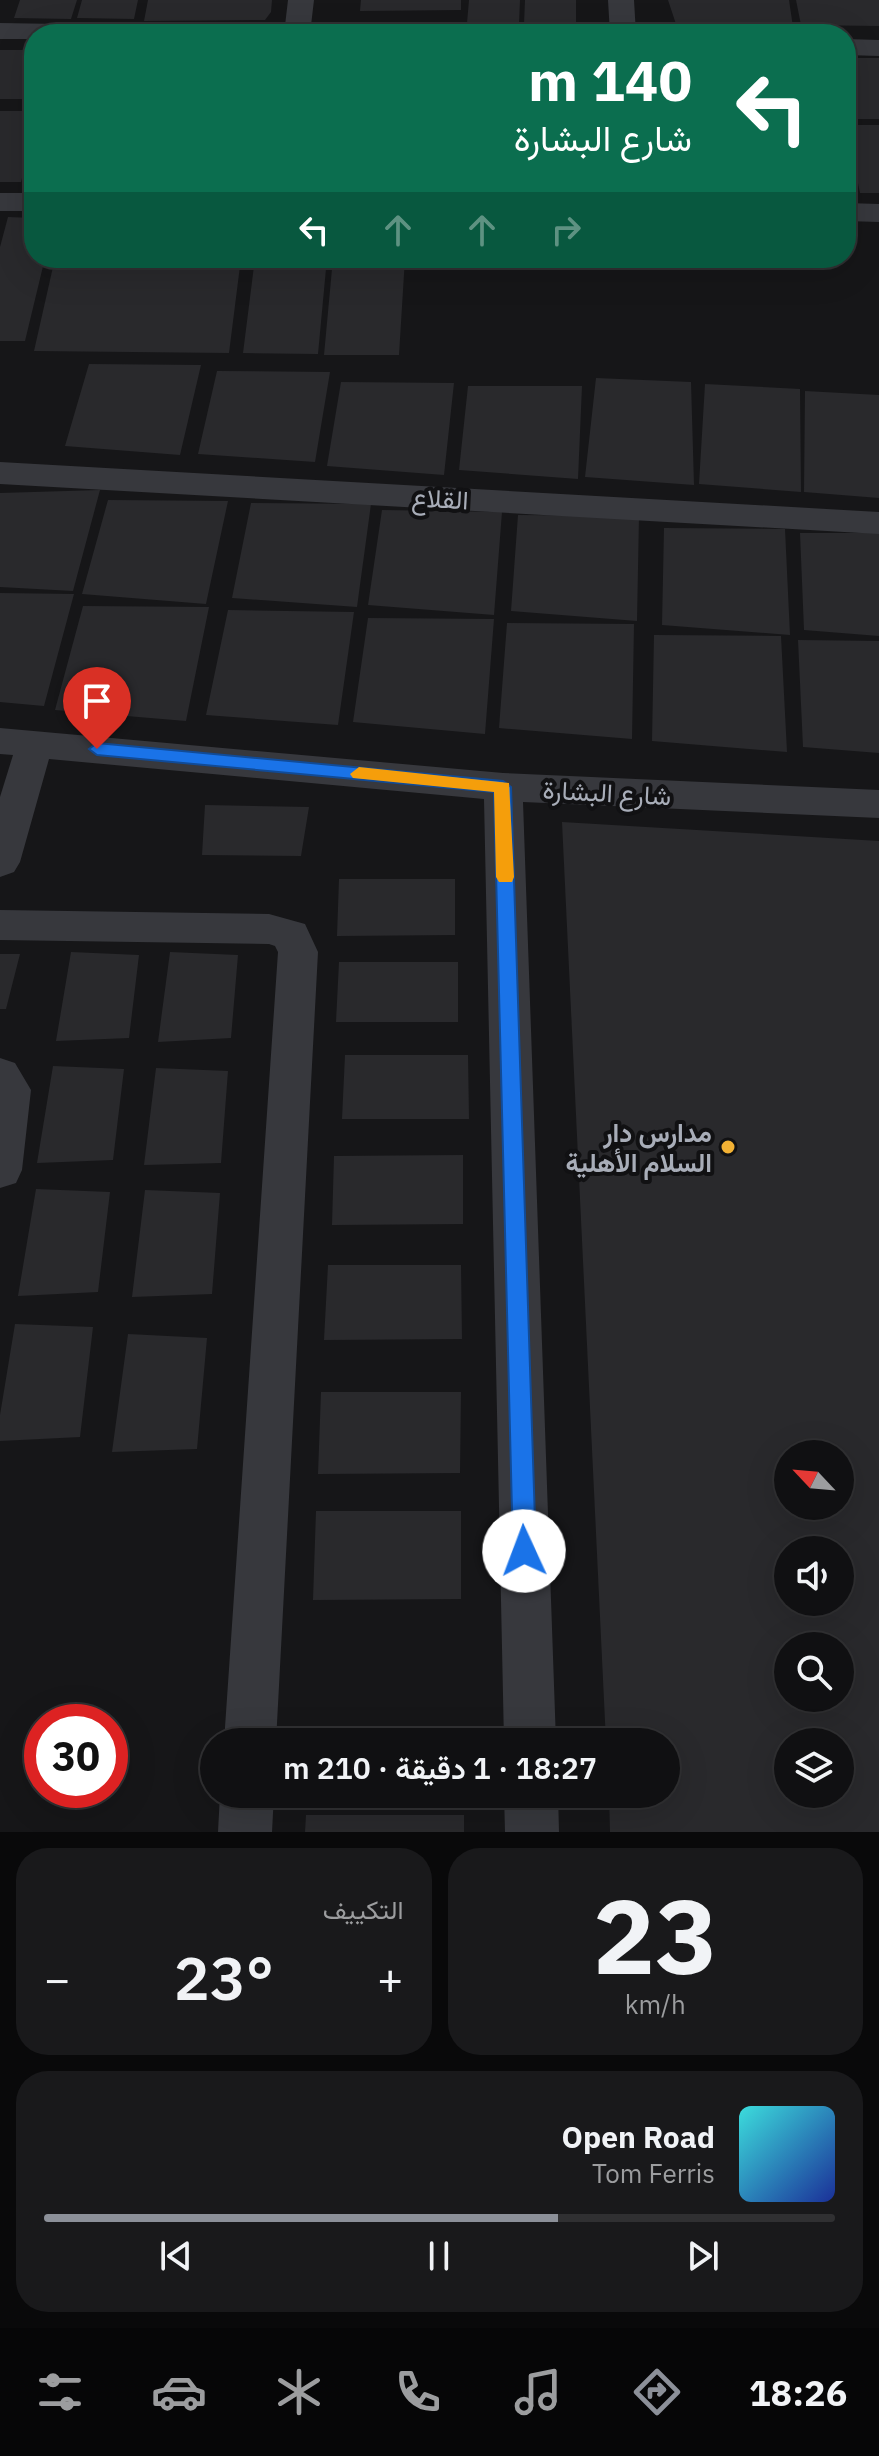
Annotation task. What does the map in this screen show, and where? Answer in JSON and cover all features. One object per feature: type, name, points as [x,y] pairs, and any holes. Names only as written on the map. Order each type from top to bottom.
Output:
[{"type":"street","points":[[298,24],[301,0]]},
{"type":"street","points":[[621,0],[622,24]]},
{"type":"street","points":[[0,31],[24,31]]},
{"type":"street","points":[[856,47],[879,48]]},
{"type":"street","points":[[0,202],[24,202]]},
{"type":"street","points":[[856,212],[879,213]]},
{"type":"street","name":"القلاع","points":[[0,473],[879,523]]},
{"type":"street","points":[[0,862],[17,742]]},
{"type":"street","name":"شارع البشارة","points":[[17,742],[503,787],[879,804]]},
{"type":"street","points":[[503,787],[530,1728]]},
{"type":"street","points":[[0,925],[269,929],[291,935],[298,952],[251,1728]]},
{"type":"street","points":[[0,1075],[10,1090],[0,1170]]},
{"type":"street","points":[[245,1832],[246,1808]]},
{"type":"street","points":[[531,1808],[532,1832]]},
{"type":"building","points":[[20,0],[77,0],[71,19],[14,18]]},
{"type":"building","points":[[82,0],[138,0],[134,19],[77,18]]},
{"type":"building","points":[[148,0],[272,0],[271,12],[265,20],[144,21]]},
{"type":"building","points":[[361,0],[461,0],[461,10],[360,11]]},
{"type":"building","points":[[469,0],[520,0],[519,24],[467,23]]},
{"type":"building","points":[[525,0],[576,0],[576,24],[524,24]]},
{"type":"building","points":[[668,0],[789,0],[793,24],[676,24]]},
{"type":"building","points":[[796,0],[879,0],[879,26],[801,24]]},
{"type":"building","points":[[0,50],[24,50],[24,99],[0,99]]},
{"type":"building","points":[[856,58],[879,58],[879,119],[856,119]]},
{"type":"building","points":[[0,111],[24,111],[24,170],[21,182],[0,182]]},
{"type":"building","points":[[856,125],[879,125],[879,193],[860,193],[856,174]]},
{"type":"building","points":[[8,217],[24,218],[24,268],[43,268],[25,341],[0,341],[0,247]]},
{"type":"building","points":[[53,268],[240,268],[229,353],[34,351]]},
{"type":"building","points":[[254,268],[326,268],[318,354],[243,353]]},
{"type":"building","points":[[332,268],[404,268],[399,355],[324,355]]},
{"type":"building","points":[[89,364],[201,365],[180,455],[65,446]]},
{"type":"building","points":[[217,371],[330,372],[315,462],[198,454]]},
{"type":"building","points":[[596,378],[691,382],[694,485],[585,477]]},
{"type":"building","points":[[341,382],[454,383],[444,475],[327,466]]},
{"type":"building","points":[[705,384],[800,389],[801,492],[699,484]]},
{"type":"building","points":[[468,386],[582,386],[578,479],[459,470]]},
{"type":"building","points":[[805,391],[879,395],[879,498],[804,492]]},
{"type":"building","points":[[100,490],[73,591],[0,587],[0,493]]},
{"type":"building","points":[[108,500],[228,501],[206,604],[82,594]]},
{"type":"building","points":[[251,503],[371,504],[357,607],[232,598]]},
{"type":"building","points":[[382,510],[502,512],[494,615],[368,605]]},
{"type":"building","points":[[518,515],[639,516],[637,621],[511,611]]},
{"type":"building","points":[[664,528],[785,529],[790,635],[662,625]]},
{"type":"building","points":[[800,533],[879,533],[879,636],[804,630]]},
{"type":"building","points":[[0,593],[74,594],[44,706],[0,702]]},
{"type":"building","points":[[83,606],[209,607],[186,721],[55,710]]},
{"type":"building","points":[[228,610],[354,612],[338,725],[206,715]]},
{"type":"building","points":[[368,618],[494,619],[485,734],[353,722]]},
{"type":"building","points":[[507,623],[634,624],[632,739],[499,728]]},
{"type":"building","points":[[654,635],[781,636],[787,752],[652,741]]},
{"type":"building","points":[[798,640],[879,641],[879,753],[803,747]]},
{"type":"building","points":[[205,805],[309,807],[301,856],[202,855]]},
{"type":"building","name":"مدارس دار السلام الأهلية","points":[[562,822],[879,841],[879,1832],[610,1832],[609,1808],[680,1808],[680,1728],[605,1728]]},
{"type":"building","points":[[339,879],[455,879],[455,935],[337,936]]},
{"type":"building","points":[[71,952],[139,955],[129,1038],[56,1041]]},
{"type":"building","points":[[170,952],[238,955],[231,1038],[158,1042]]},
{"type":"building","points":[[0,954],[20,954],[6,1009],[0,1009]]},
{"type":"building","points":[[339,962],[458,962],[458,1022],[336,1022]]},
{"type":"building","points":[[345,1055],[468,1055],[469,1119],[342,1119]]},
{"type":"building","points":[[53,1066],[124,1069],[113,1160],[37,1163]]},
{"type":"building","points":[[156,1068],[228,1071],[221,1163],[144,1165]]},
{"type":"building","points":[[463,1155],[463,1224],[332,1225],[334,1156]]},
{"type":"building","points":[[36,1189],[110,1192],[98,1292],[18,1296]]},
{"type":"building","points":[[145,1190],[220,1193],[212,1294],[132,1297]]},
{"type":"building","points":[[328,1265],[461,1265],[462,1339],[324,1340]]},
{"type":"building","points":[[15,1324],[93,1327],[80,1437],[0,1441],[0,1415]]},
{"type":"building","points":[[128,1334],[207,1338],[197,1449],[112,1452]]},
{"type":"building","points":[[321,1392],[461,1392],[460,1473],[318,1474]]},
{"type":"building","points":[[316,1511],[461,1511],[461,1599],[313,1600]]},
{"type":"building","points":[[306,1815],[464,1815],[464,1832],[305,1832]]},
{"type":"slow traffic","points":[[359,774],[503,787],[505,877]]},
{"type":"place","name":"مدارس دار السلام الأهلية","points":[[728,1147]]},
{"type":"route","points":[[97,749],[503,787],[524,1551]]}]
